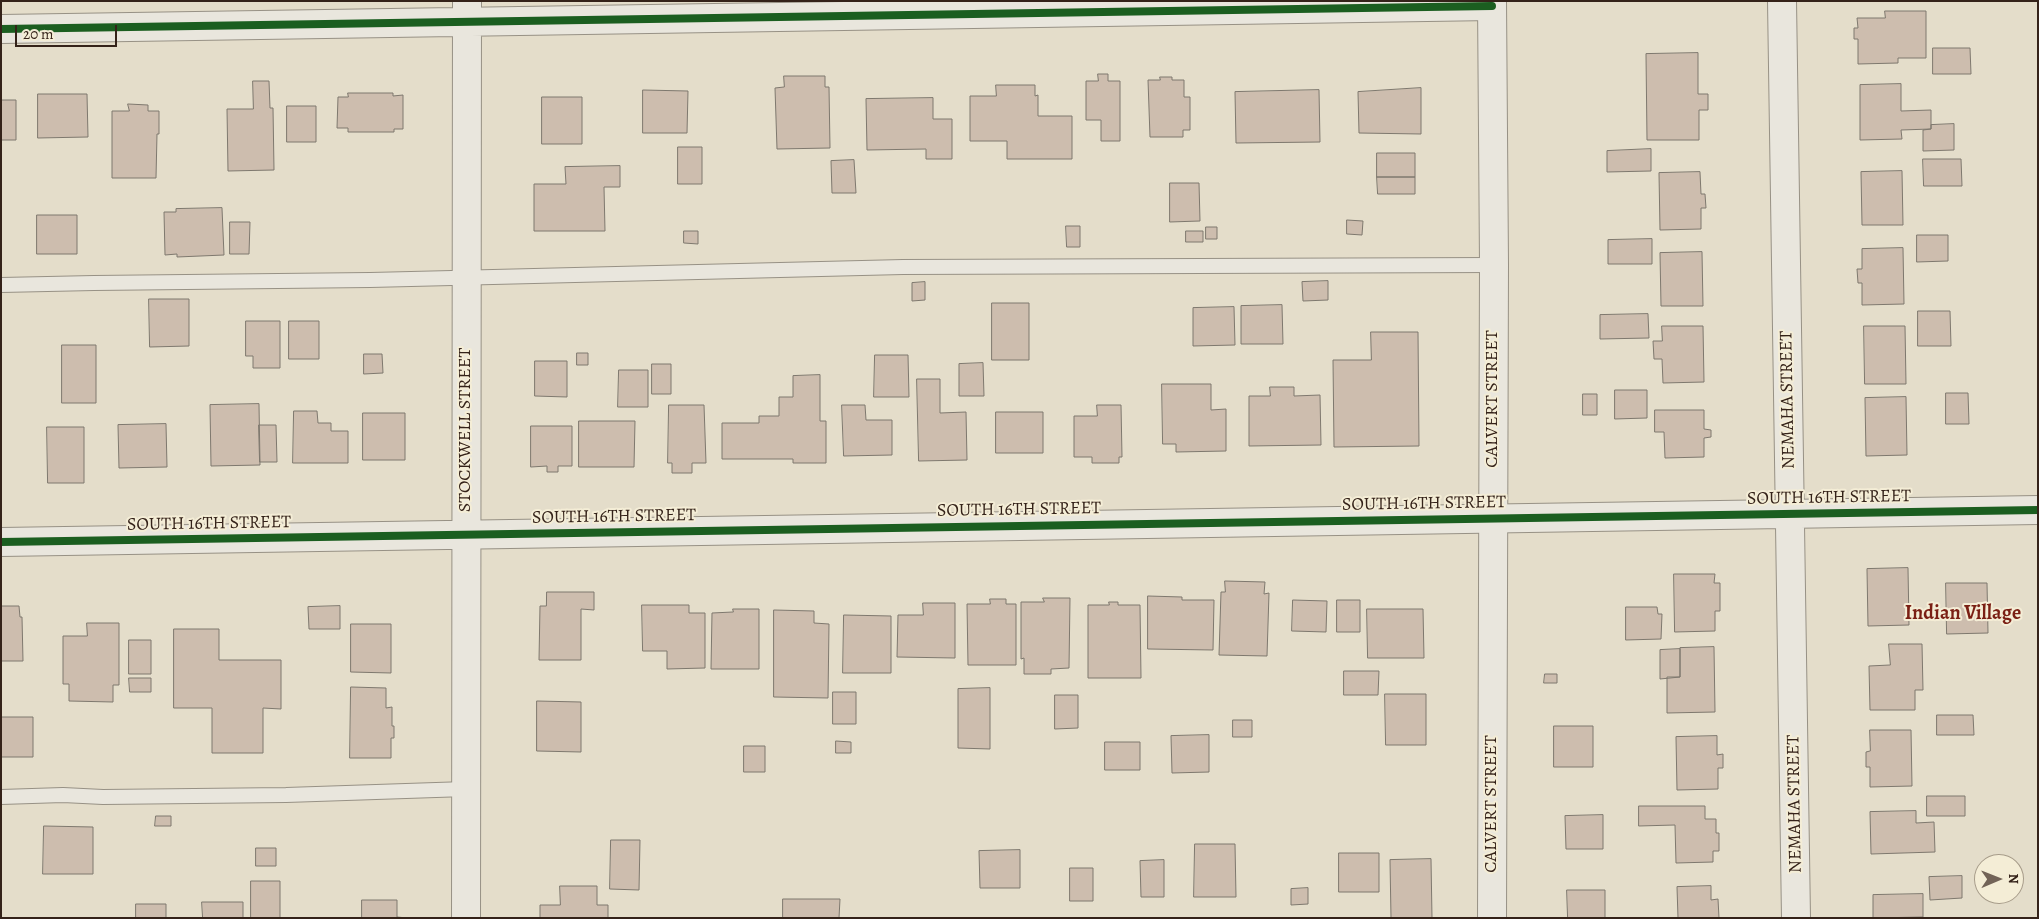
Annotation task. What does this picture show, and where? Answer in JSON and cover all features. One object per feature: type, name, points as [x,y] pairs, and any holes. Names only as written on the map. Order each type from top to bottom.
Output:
[{"type":"street","name":"NEMAHA STREET","points":[[1782,1],[1796,918]]},
{"type":"street","points":[[1,29],[467,12],[1492,4]]},
{"type":"street","name":"CALVERT STREET","points":[[1492,4],[1494,266],[1492,918]]},
{"type":"street","name":"STOCKWELL STREET","points":[[466,918],[467,12]]},
{"type":"street","name":"SOUTH 16TH STREET","points":[[1,542],[2038,510]]},
{"type":"lane","points":[[1,285],[466,278],[903,267],[1494,266]]},
{"type":"lane","points":[[1,796],[286,795],[466,789]]},
{"type":"building","points":[[1885,11],[1926,11],[1926,58],[1898,58],[1898,63],[1858,64],[1858,39],[1854,39],[1854,28],[1858,28],[1857,18],[1885,18]]},
{"type":"building","points":[[1933,48],[1970,48],[1971,74],[1933,74]]},
{"type":"building","points":[[1698,53],[1698,94],[1708,94],[1708,110],[1699,110],[1699,140],[1647,140],[1646,54]]},
{"type":"building","points":[[1098,74],[1108,74],[1108,81],[1120,81],[1120,141],[1101,141],[1101,120],[1086,120],[1086,81],[1098,81]]},
{"type":"building","points":[[784,76],[825,76],[825,87],[829,87],[830,148],[777,149],[775,88],[784,87]]},
{"type":"building","points":[[1160,77],[1184,80],[1184,97],[1190,97],[1190,130],[1183,130],[1183,137],[1150,137],[1148,80],[1160,80]]},
{"type":"building","points":[[253,81],[269,81],[270,108],[273,108],[274,170],[228,171],[227,109],[253,109]]},
{"type":"building","points":[[1901,84],[1901,111],[1931,110],[1931,129],[1901,130],[1902,139],[1860,140],[1860,85]]},
{"type":"building","points":[[996,85],[1035,85],[1035,96],[1038,95],[1038,116],[1072,116],[1072,159],[1007,159],[1007,141],[970,141],[970,96],[996,96]]},
{"type":"building","points":[[1421,88],[1421,134],[1359,133],[1358,92]]},
{"type":"building","points":[[643,90],[688,91],[687,133],[643,133]]},
{"type":"building","points":[[1319,90],[1320,142],[1236,143],[1235,92]]},
{"type":"building","points":[[348,93],[393,93],[393,96],[403,95],[403,129],[394,129],[394,132],[348,132],[348,128],[337,128],[338,97],[348,97]]},
{"type":"building","points":[[38,94],[87,94],[88,137],[38,138]]},
{"type":"building","points":[[542,97],[582,97],[582,144],[542,144]]},
{"type":"building","points":[[933,98],[933,119],[952,119],[952,159],[926,159],[926,149],[867,150],[866,99]]},
{"type":"building","points":[[1,100],[16,100],[16,140],[1,140]]},
{"type":"building","points":[[128,104],[148,105],[148,111],[159,111],[156,178],[112,178],[112,111],[129,111]]},
{"type":"building","points":[[287,106],[316,106],[316,142],[287,142]]},
{"type":"building","points":[[1954,124],[1954,150],[1923,151],[1923,130],[1931,129],[1931,125]]},
{"type":"building","points":[[678,147],[702,147],[702,184],[678,184]]},
{"type":"building","points":[[1651,149],[1651,171],[1607,172],[1607,151]]},
{"type":"building","points":[[1377,153],[1415,153],[1415,177],[1377,177]]},
{"type":"building","points":[[1923,159],[1961,159],[1962,186],[1924,186]]},
{"type":"building","points":[[854,160],[856,193],[832,193],[831,161]]},
{"type":"building","points":[[620,166],[620,187],[604,187],[605,231],[534,231],[534,184],[566,184],[565,167]]},
{"type":"building","points":[[1902,171],[1903,225],[1862,225],[1861,172]]},
{"type":"building","points":[[1700,172],[1701,194],[1705,194],[1706,208],[1701,208],[1701,229],[1660,230],[1659,173]]},
{"type":"building","points":[[1377,177],[1415,177],[1415,194],[1378,194]]},
{"type":"building","points":[[1170,183],[1199,183],[1200,221],[1170,222]]},
{"type":"building","points":[[222,208],[224,255],[177,257],[177,254],[165,255],[164,212],[176,212],[176,209]]},
{"type":"building","points":[[37,215],[77,215],[77,254],[37,254]]},
{"type":"building","points":[[1347,220],[1363,221],[1362,235],[1347,234]]},
{"type":"building","points":[[230,222],[250,222],[249,254],[230,254]]},
{"type":"building","points":[[1066,226],[1080,226],[1080,247],[1067,247]]},
{"type":"building","points":[[1206,227],[1217,227],[1217,239],[1206,239]]},
{"type":"building","points":[[684,231],[698,231],[698,244],[684,243]]},
{"type":"building","points":[[1186,231],[1203,231],[1203,242],[1186,242]]},
{"type":"building","points":[[1917,235],[1948,235],[1948,261],[1917,262]]},
{"type":"building","points":[[1652,239],[1652,264],[1608,264],[1608,240]]},
{"type":"building","points":[[1903,248],[1904,304],[1862,305],[1862,283],[1858,283],[1857,269],[1862,269],[1862,249]]},
{"type":"building","points":[[1702,252],[1703,306],[1661,306],[1660,253]]},
{"type":"building","points":[[1328,281],[1328,300],[1303,301],[1302,282]]},
{"type":"building","points":[[925,282],[925,300],[912,301],[912,283]]},
{"type":"building","points":[[149,299],[189,299],[189,346],[150,347]]},
{"type":"building","points":[[992,303],[1029,303],[1029,360],[992,360]]},
{"type":"building","points":[[1282,305],[1283,344],[1241,344],[1241,306]]},
{"type":"building","points":[[1234,307],[1235,345],[1193,346],[1193,308]]},
{"type":"building","points":[[1918,311],[1950,311],[1951,346],[1918,346]]},
{"type":"building","points":[[1648,314],[1649,338],[1600,339],[1600,315]]},
{"type":"building","points":[[246,321],[280,321],[280,368],[253,368],[253,356],[246,356]]},
{"type":"building","points":[[289,321],[319,321],[319,359],[289,359]]},
{"type":"building","points":[[1662,326],[1703,326],[1704,382],[1663,383],[1662,359],[1654,359],[1653,341],[1662,341]]},
{"type":"building","points":[[1864,326],[1905,326],[1906,384],[1865,384]]},
{"type":"building","points":[[1371,332],[1418,332],[1419,446],[1334,447],[1333,360],[1371,360]]},
{"type":"building","points":[[62,345],[96,345],[96,403],[62,403]]},
{"type":"building","points":[[577,353],[588,353],[588,365],[577,365]]},
{"type":"building","points":[[364,354],[382,354],[383,373],[364,374]]},
{"type":"building","points":[[875,355],[908,355],[909,397],[874,397]]},
{"type":"building","points":[[535,361],[567,361],[567,397],[535,396]]},
{"type":"building","points":[[983,363],[984,396],[959,396],[959,364]]},
{"type":"building","points":[[652,364],[671,364],[671,394],[652,394]]},
{"type":"building","points":[[619,370],[648,370],[648,407],[618,407]]},
{"type":"building","points":[[820,375],[820,421],[826,421],[826,463],[793,463],[793,459],[722,459],[722,423],[759,423],[759,416],[779,416],[779,397],[793,397],[793,376]]},
{"type":"building","points":[[917,379],[940,379],[940,413],[966,412],[967,460],[919,461]]},
{"type":"building","points":[[1162,384],[1211,384],[1211,410],[1226,409],[1226,451],[1176,452],[1176,444],[1163,444]]},
{"type":"building","points":[[1270,387],[1294,387],[1294,396],[1320,395],[1321,445],[1249,446],[1249,396],[1270,396]]},
{"type":"building","points":[[1615,390],[1647,390],[1647,418],[1615,419]]},
{"type":"building","points":[[1946,393],[1968,393],[1969,424],[1946,424]]},
{"type":"building","points":[[1583,394],[1597,394],[1597,415],[1583,415]]},
{"type":"building","points":[[1906,397],[1907,455],[1866,456],[1865,398]]},
{"type":"building","points":[[259,404],[260,465],[211,466],[210,405]]},
{"type":"building","points":[[669,405],[704,405],[706,463],[692,463],[692,473],[672,473],[672,463],[668,463]]},
{"type":"building","points":[[842,405],[865,405],[866,420],[892,420],[892,455],[844,456]]},
{"type":"building","points":[[1097,405],[1121,405],[1122,457],[1119,457],[1119,463],[1092,463],[1092,457],[1074,457],[1074,416],[1097,416]]},
{"type":"building","points":[[1655,410],[1704,410],[1704,429],[1711,430],[1711,437],[1704,438],[1704,457],[1665,458],[1664,432],[1655,432]]},
{"type":"building","points":[[294,411],[317,411],[318,423],[331,423],[331,431],[348,431],[348,463],[293,463]]},
{"type":"building","points":[[996,412],[1043,412],[1043,453],[996,453]]},
{"type":"building","points":[[363,413],[405,413],[405,460],[363,460]]},
{"type":"building","points":[[579,421],[635,421],[634,467],[579,467]]},
{"type":"building","points":[[166,424],[167,467],[119,468],[118,425]]},
{"type":"building","points":[[259,425],[276,425],[277,462],[260,462]]},
{"type":"building","points":[[531,426],[572,426],[572,466],[558,466],[558,472],[547,472],[547,466],[531,467]]},
{"type":"building","points":[[47,427],[84,427],[84,483],[48,483]]},
{"type":"building","points":[[1908,568],[1909,625],[1868,626],[1867,569]]},
{"type":"building","points":[[1674,574],[1715,574],[1714,583],[1720,583],[1720,611],[1715,611],[1715,631],[1675,632]]},
{"type":"building","points":[[1225,581],[1265,582],[1264,594],[1269,593],[1267,656],[1219,655],[1221,592],[1225,592]]},
{"type":"building","points":[[1946,583],[1987,583],[1988,633],[1947,634]]},
{"type":"building","points":[[547,592],[594,592],[594,610],[581,609],[581,660],[539,660],[540,606],[546,606]]},
{"type":"building","points":[[1148,596],[1182,597],[1182,600],[1214,600],[1213,650],[1148,649]]},
{"type":"building","points":[[1043,598],[1070,598],[1069,668],[1051,669],[1051,674],[1024,674],[1024,658],[1021,659],[1021,602],[1044,602]]},
{"type":"building","points":[[990,599],[1006,599],[1006,604],[1016,604],[1016,665],[968,665],[967,604],[990,604]]},
{"type":"building","points":[[1293,600],[1327,601],[1326,632],[1292,631]]},
{"type":"building","points":[[1337,600],[1360,600],[1360,632],[1337,632]]},
{"type":"building","points":[[1109,602],[1118,602],[1118,605],[1140,605],[1141,678],[1088,678],[1088,605],[1109,605]]},
{"type":"building","points":[[923,603],[955,603],[955,658],[897,657],[898,615],[923,615]]},
{"type":"building","points":[[642,605],[689,605],[689,613],[705,613],[705,668],[667,669],[667,651],[643,651]]},
{"type":"building","points":[[1,606],[19,606],[20,617],[22,617],[23,661],[1,661]]},
{"type":"building","points":[[340,606],[340,629],[309,629],[308,607]]},
{"type":"building","points":[[1626,607],[1657,607],[1658,614],[1662,614],[1661,639],[1626,640]]},
{"type":"building","points":[[733,609],[759,609],[759,669],[711,669],[712,613],[733,612]]},
{"type":"building","points":[[1367,609],[1423,609],[1424,658],[1368,658]]},
{"type":"building","points":[[774,610],[814,611],[814,623],[829,624],[828,698],[774,697]]},
{"type":"building","points":[[844,615],[891,616],[891,673],[843,673]]},
{"type":"building","points":[[87,623],[119,623],[119,685],[113,685],[113,702],[69,701],[69,684],[63,684],[63,636],[87,636]]},
{"type":"building","points":[[351,624],[391,624],[391,673],[351,672]]},
{"type":"building","points":[[174,629],[219,629],[219,660],[281,660],[281,709],[263,708],[263,753],[212,753],[212,708],[174,708]]},
{"type":"building","points":[[129,640],[151,640],[151,674],[129,674]]},
{"type":"building","points":[[1889,644],[1922,644],[1923,690],[1915,690],[1915,710],[1870,710],[1869,666],[1890,665]]},
{"type":"building","points":[[1714,647],[1715,712],[1667,713],[1667,677],[1680,677],[1680,648]]},
{"type":"building","points":[[1680,649],[1680,677],[1660,679],[1660,650]]},
{"type":"building","points":[[1344,671],[1379,671],[1378,695],[1344,695]]},
{"type":"building","points":[[1545,674],[1557,674],[1557,683],[1544,683]]},
{"type":"building","points":[[129,678],[151,678],[151,692],[130,692]]},
{"type":"building","points":[[351,687],[386,688],[386,708],[392,707],[392,726],[394,726],[394,738],[391,738],[391,758],[350,758]]},
{"type":"building","points":[[990,688],[990,749],[958,748],[958,689]]},
{"type":"building","points":[[833,692],[856,692],[856,724],[833,724]]},
{"type":"building","points":[[1385,694],[1426,694],[1426,745],[1386,745]]},
{"type":"building","points":[[1055,695],[1078,695],[1078,728],[1055,729]]},
{"type":"building","points":[[537,701],[581,702],[581,752],[537,751]]},
{"type":"building","points":[[1937,715],[1973,715],[1974,735],[1937,735]]},
{"type":"building","points":[[1,717],[33,717],[33,757],[1,757]]},
{"type":"building","points":[[1233,720],[1252,720],[1252,737],[1233,737]]},
{"type":"building","points":[[1554,726],[1593,726],[1593,767],[1554,767]]},
{"type":"building","points":[[1870,730],[1911,730],[1912,786],[1870,787],[1870,767],[1866,767],[1866,752],[1870,751]]},
{"type":"building","points":[[1209,735],[1209,772],[1172,773],[1171,736]]},
{"type":"building","points":[[1717,736],[1717,755],[1723,754],[1723,768],[1718,768],[1718,789],[1677,790],[1676,737]]},
{"type":"building","points":[[836,741],[851,742],[851,753],[836,753]]},
{"type":"building","points":[[1105,742],[1140,742],[1140,770],[1105,770]]},
{"type":"building","points":[[744,746],[765,746],[765,772],[744,772]]},
{"type":"building","points":[[1927,796],[1965,796],[1965,816],[1927,816]]},
{"type":"building","points":[[1639,806],[1705,806],[1705,819],[1716,819],[1716,833],[1719,833],[1719,851],[1713,851],[1713,862],[1676,863],[1675,825],[1639,826]]},
{"type":"building","points":[[1916,811],[1916,823],[1934,822],[1935,852],[1871,854],[1870,812]]},
{"type":"building","points":[[1603,815],[1603,849],[1566,849],[1565,816]]},
{"type":"building","points":[[156,816],[171,816],[171,826],[155,826]]},
{"type":"building","points":[[44,826],[93,827],[93,874],[43,874]]},
{"type":"building","points":[[611,840],[640,840],[639,890],[610,889]]},
{"type":"building","points":[[1195,844],[1235,844],[1236,897],[1194,897]]},
{"type":"building","points":[[256,848],[276,848],[276,866],[256,866]]},
{"type":"building","points":[[1020,850],[1020,888],[980,888],[979,851]]},
{"type":"building","points":[[1339,853],[1379,853],[1379,892],[1339,892]]},
{"type":"building","points":[[1431,859],[1432,918],[1391,918],[1390,860]]},
{"type":"building","points":[[1164,860],[1164,897],[1141,897],[1140,861]]},
{"type":"building","points":[[1070,868],[1093,868],[1093,901],[1070,901]]},
{"type":"building","points":[[1962,876],[1962,898],[1930,900],[1929,877]]},
{"type":"building","points":[[251,881],[280,881],[280,918],[251,918]]},
{"type":"building","points":[[560,886],[597,886],[597,905],[608,905],[608,918],[540,918],[540,905],[560,905]]},
{"type":"building","points":[[1711,886],[1711,900],[1718,899],[1719,918],[1678,918],[1677,887]]},
{"type":"building","points":[[1308,888],[1308,904],[1291,905],[1291,889]]},
{"type":"building","points":[[1567,890],[1605,890],[1605,918],[1568,918]]},
{"type":"building","points":[[1923,894],[1923,917],[1873,918],[1873,895]]},
{"type":"building","points":[[783,899],[840,899],[839,918],[783,918]]},
{"type":"building","points":[[362,900],[397,900],[397,917],[407,918],[362,918]]},
{"type":"building","points":[[202,902],[243,902],[243,918],[203,918]]},
{"type":"building","points":[[136,904],[166,904],[166,918],[136,918]]},
{"type":"cycle path","points":[[1,29],[1492,6]]},
{"type":"cycle path","points":[[1,542],[2038,510]]},
{"type":"district","name":"Indian Village","points":[[1963,614]]}]
